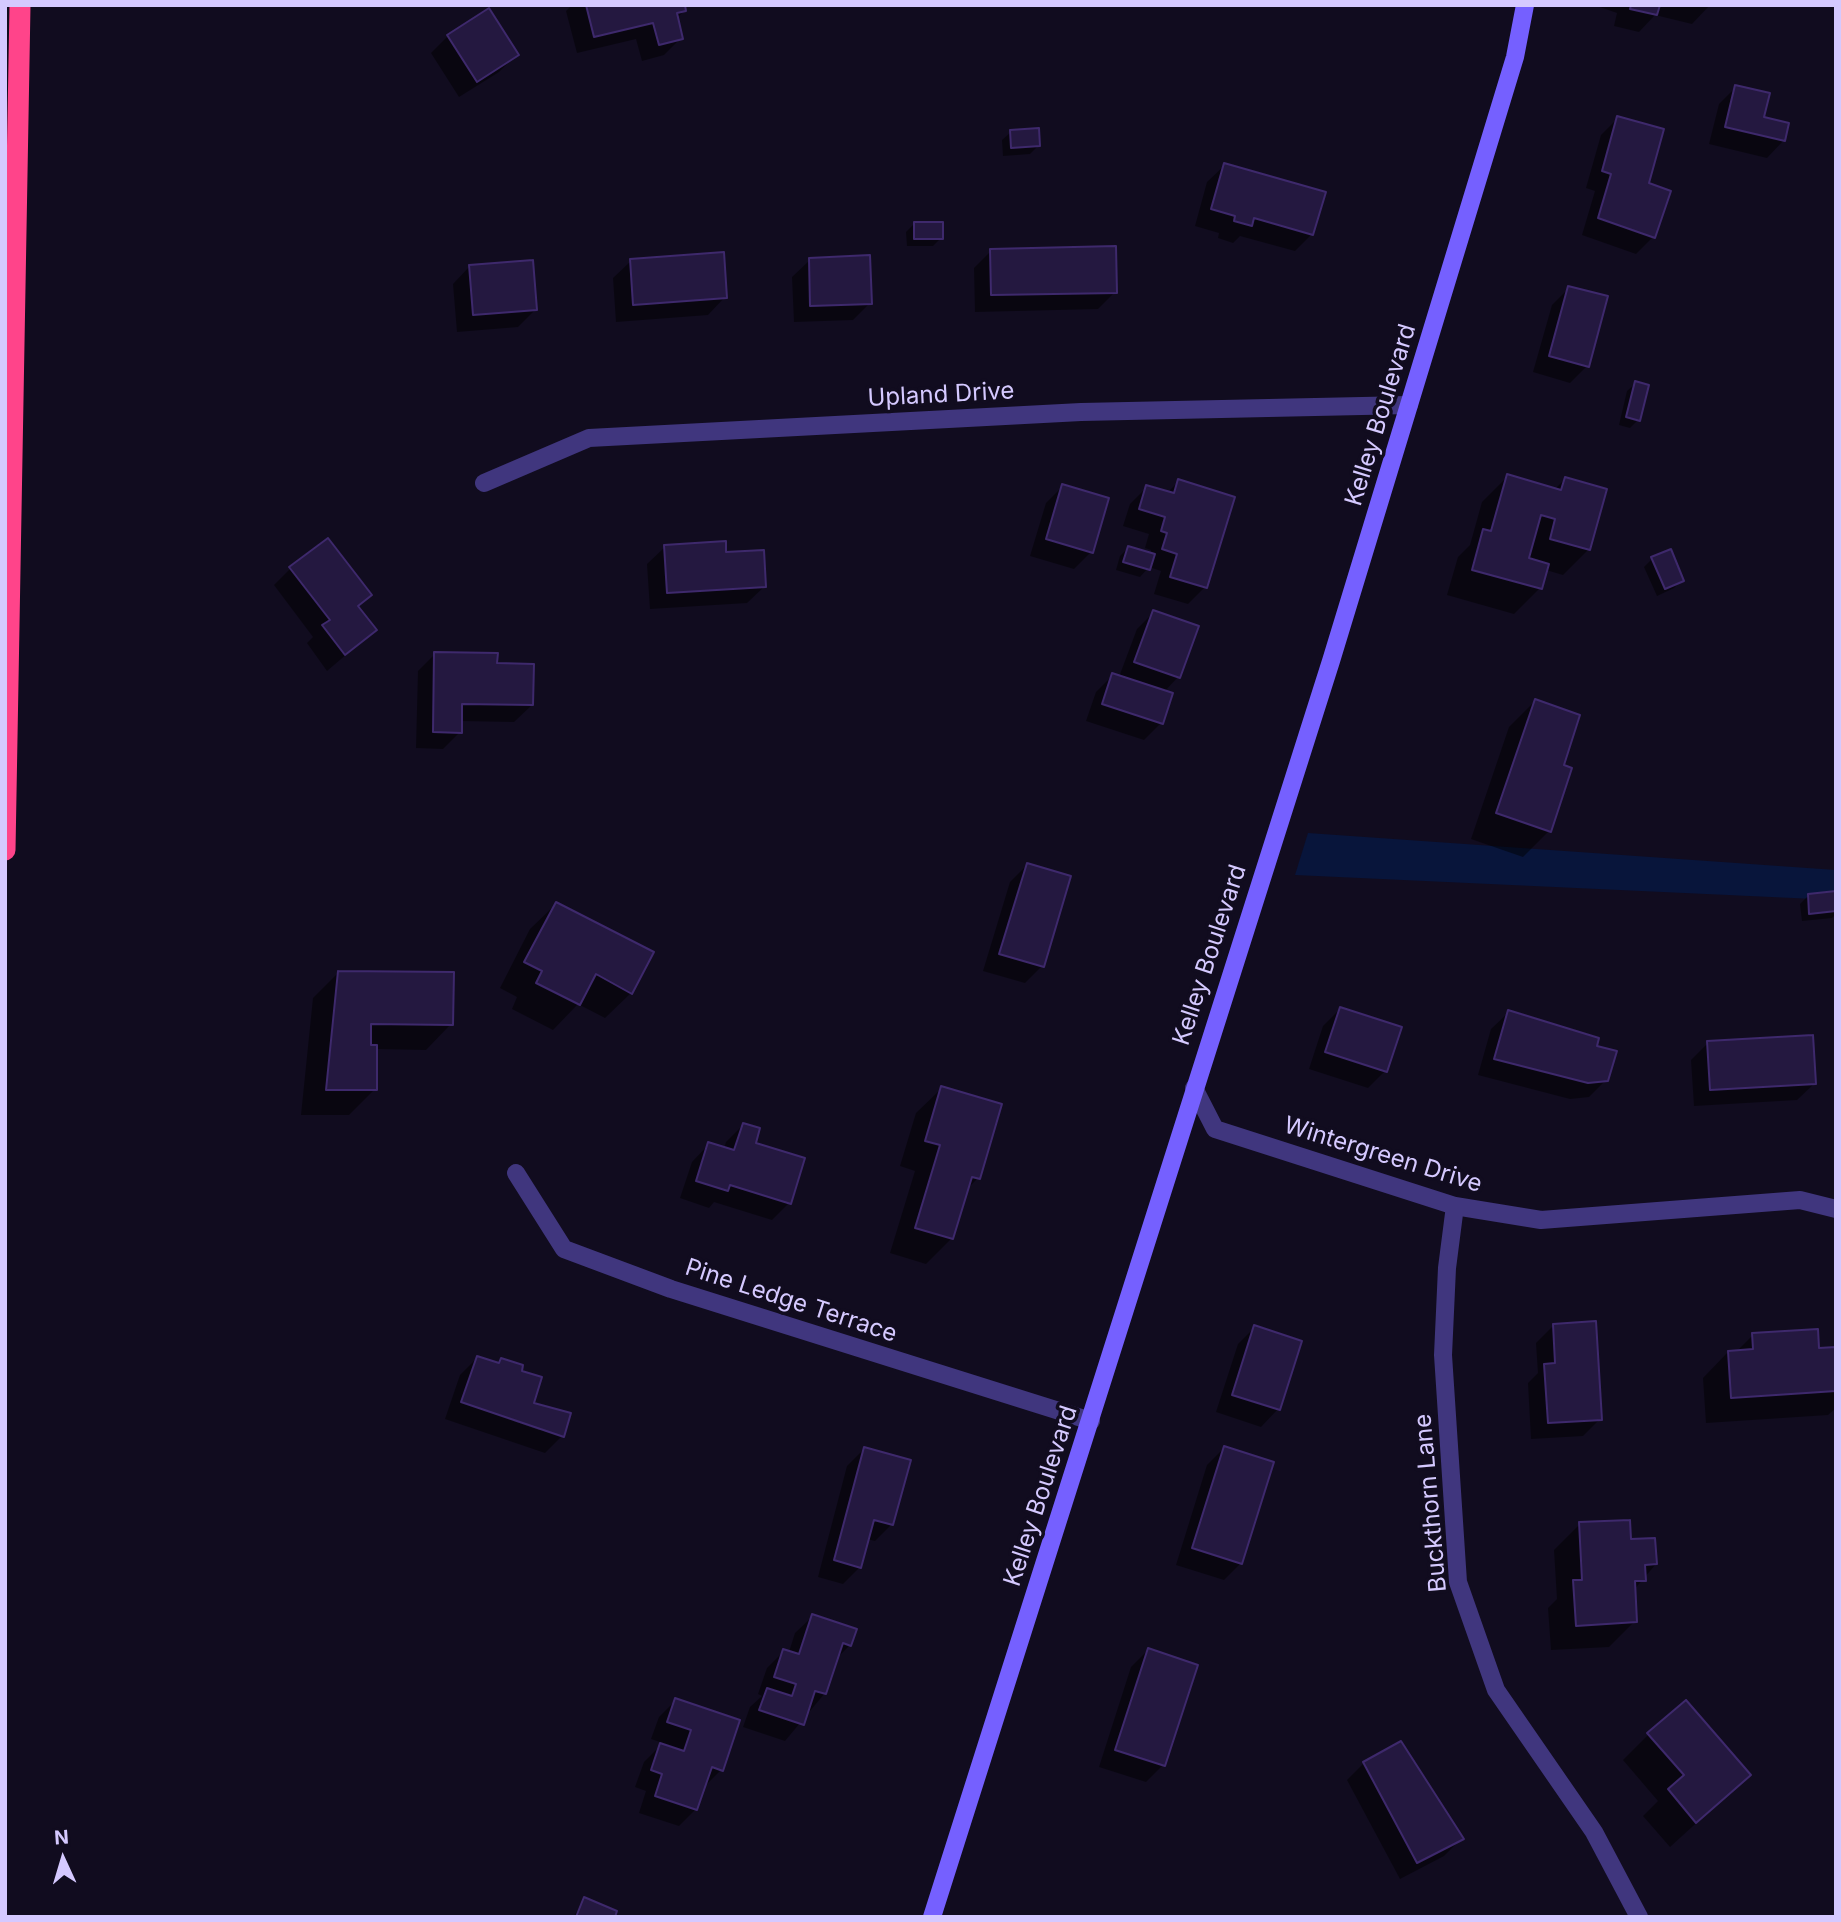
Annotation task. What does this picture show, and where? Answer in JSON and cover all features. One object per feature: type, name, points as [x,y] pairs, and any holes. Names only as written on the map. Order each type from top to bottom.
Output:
[{"type":"highway","points":[[5,850],[20,5]]},
{"type":"main road","name":"Kelley Boulevard","points":[[932,1917],[1331,661],[1515,57],[1525,5]]},
{"type":"street","name":"Upland Drive","points":[[484,483],[589,438],[1081,412],[1409,405]]},
{"type":"street","name":"Wintergreen Drive","points":[[1194,1088],[1215,1129],[1455,1206],[1541,1220],[1800,1200],[1836,1209]]},
{"type":"street","name":"Pine Ledge Terrace","points":[[516,1173],[564,1249],[671,1289],[1091,1421]]},
{"type":"street","name":"Buckthorn Lane","points":[[1455,1206],[1447,1268],[1443,1355],[1458,1582],[1496,1690],[1594,1832],[1639,1917]]},
{"type":"water","points":[[1308,833],[1836,870],[1836,900],[1295,875]]},
{"type":"building","points":[[586,5],[685,5],[686,11],[677,13],[683,39],[659,45],[653,23],[594,37]]},
{"type":"building","points":[[1631,5],[1660,5],[1657,15],[1630,9]]},
{"type":"building","points":[[489,8],[519,55],[477,82],[447,35]]},
{"type":"building","points":[[1735,85],[1770,93],[1764,117],[1789,123],[1785,141],[1725,127]]},
{"type":"building","points":[[1617,116],[1664,129],[1649,183],[1671,191],[1655,238],[1598,218],[1611,174],[1602,171]]},
{"type":"building","points":[[1039,128],[1040,146],[1011,148],[1010,130]]},
{"type":"building","points":[[1224,163],[1326,192],[1313,235],[1254,218],[1252,226],[1234,221],[1235,216],[1211,209]]},
{"type":"building","points":[[914,222],[943,222],[943,239],[914,239]]},
{"type":"building","points":[[1116,246],[1117,293],[991,295],[990,249]]},
{"type":"building","points":[[724,252],[727,298],[633,305],[630,259]]},
{"type":"building","points":[[870,255],[872,304],[810,306],[809,258]]},
{"type":"building","points":[[533,260],[537,310],[473,315],[469,265]]},
{"type":"building","points":[[1568,286],[1608,296],[1589,367],[1549,356]]},
{"type":"building","points":[[1635,381],[1649,385],[1640,421],[1626,417]]},
{"type":"building","points":[[1507,474],[1561,490],[1565,477],[1607,489],[1590,550],[1550,539],[1555,519],[1541,515],[1529,558],[1549,564],[1542,589],[1472,570],[1483,529],[1491,531]]},
{"type":"building","points":[[1178,479],[1235,497],[1207,588],[1170,577],[1177,554],[1162,549],[1167,533],[1161,531],[1165,517],[1139,509],[1146,485],[1174,493]]},
{"type":"building","points":[[1062,484],[1109,498],[1093,553],[1046,539]]},
{"type":"building","points":[[328,538],[372,595],[358,606],[377,630],[345,655],[322,625],[330,620],[289,567]]},
{"type":"building","points":[[726,541],[726,552],[764,550],[766,587],[667,593],[664,545]]},
{"type":"building","points":[[1128,546],[1155,554],[1150,570],[1123,562]]},
{"type":"building","points":[[1671,549],[1684,581],[1665,589],[1651,557]]},
{"type":"building","points":[[1153,610],[1199,626],[1180,678],[1134,662]]},
{"type":"building","points":[[434,652],[498,653],[497,663],[534,664],[533,705],[462,704],[462,733],[433,732]]},
{"type":"building","points":[[1112,673],[1173,693],[1163,724],[1102,704]]},
{"type":"building","points":[[1535,699],[1580,715],[1564,765],[1572,768],[1551,832],[1496,813]]},
{"type":"building","points":[[1027,863],[1071,876],[1044,967],[999,954]]},
{"type":"building","points":[[1836,891],[1836,911],[1809,914],[1808,894]]},
{"type":"building","points":[[556,902],[654,952],[632,994],[596,974],[580,1005],[536,983],[542,971],[524,962]]},
{"type":"building","points":[[338,971],[454,972],[453,1025],[371,1024],[371,1045],[377,1045],[377,1090],[326,1090]]},
{"type":"building","points":[[1340,1007],[1402,1027],[1387,1072],[1325,1052]]},
{"type":"building","points":[[1508,1010],[1599,1038],[1597,1046],[1617,1051],[1608,1081],[1588,1083],[1494,1059]]},
{"type":"building","points":[[1813,1035],[1816,1084],[1710,1090],[1707,1041]]},
{"type":"building","points":[[941,1086],[1002,1104],[980,1179],[972,1177],[953,1239],[915,1228],[940,1145],[925,1141]]},
{"type":"building","points":[[743,1123],[760,1128],[756,1143],[805,1158],[791,1204],[730,1185],[728,1191],[696,1181],[708,1142],[734,1150]]},
{"type":"building","points":[[1596,1321],[1602,1420],[1548,1423],[1544,1364],[1555,1363],[1553,1324]]},
{"type":"building","points":[[1254,1325],[1302,1341],[1280,1410],[1232,1395]]},
{"type":"building","points":[[1818,1329],[1819,1348],[1836,1347],[1836,1391],[1731,1398],[1728,1351],[1753,1349],[1752,1333]]},
{"type":"building","points":[[477,1356],[499,1363],[501,1358],[523,1365],[522,1371],[542,1377],[534,1403],[571,1413],[564,1437],[461,1402]]},
{"type":"building","points":[[1224,1446],[1274,1462],[1242,1564],[1192,1548]]},
{"type":"building","points":[[864,1447],[911,1460],[893,1525],[874,1520],[861,1568],[834,1560]]},
{"type":"building","points":[[1630,1520],[1631,1539],[1655,1538],[1657,1564],[1645,1565],[1646,1581],[1635,1581],[1637,1622],[1576,1626],[1573,1580],[1582,1580],[1579,1522]]},
{"type":"building","points":[[812,1614],[857,1629],[851,1646],[843,1643],[826,1694],[815,1691],[804,1725],[759,1710],[767,1688],[792,1696],[796,1684],[774,1677],[783,1649],[799,1654]]},
{"type":"building","points":[[1148,1648],[1198,1665],[1165,1766],[1115,1750]]},
{"type":"building","points":[[675,1698],[740,1720],[723,1771],[712,1767],[697,1810],[655,1796],[662,1774],[651,1770],[660,1743],[684,1751],[691,1730],[667,1722]]},
{"type":"building","points":[[1686,1700],[1751,1775],[1696,1823],[1668,1789],[1684,1775],[1647,1733]]},
{"type":"building","points":[[1401,1741],[1464,1839],[1417,1863],[1363,1762]]},
{"type":"building","points":[[584,1897],[617,1911],[615,1917],[576,1917]]}]
